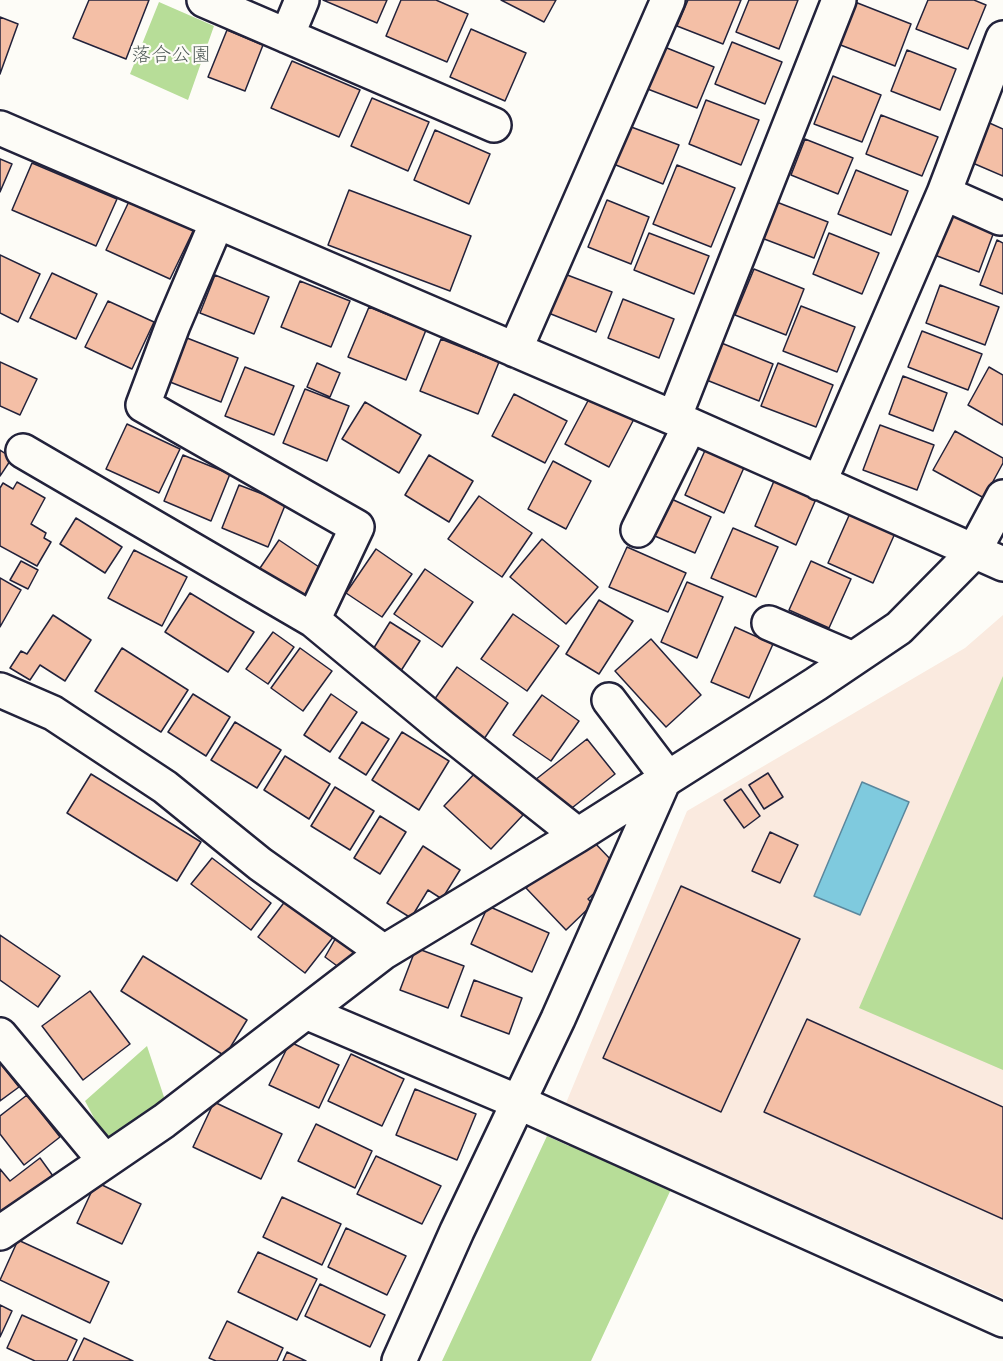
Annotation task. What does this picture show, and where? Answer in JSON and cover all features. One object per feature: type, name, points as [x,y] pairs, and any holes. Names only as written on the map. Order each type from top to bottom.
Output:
[{"type":"street","points":[[204,0],[494,125]]},
{"type":"street","points":[[286,36],[302,0]]},
{"type":"street","points":[[515,350],[668,0]]},
{"type":"street","points":[[638,530],[682,421],[839,0]]},
{"type":"street","points":[[819,483],[944,193],[1003,38]]},
{"type":"street","points":[[0,128],[682,421],[1003,564]]},
{"type":"street","points":[[944,193],[1000,218]]},
{"type":"street","points":[[217,222],[173,325],[143,405],[357,527],[313,621]]},
{"type":"street","points":[[23,451],[313,621],[578,835]]},
{"type":"street","points":[[0,1233],[164,1121],[384,952],[578,835],[899,628],[973,552],[1003,497]]},
{"type":"street","points":[[769,623],[853,659]]},
{"type":"street","points":[[0,690],[54,713],[165,787],[260,864],[384,952]]},
{"type":"street","points":[[609,700],[666,779]]},
{"type":"street","points":[[399,1361],[457,1231],[558,1019],[666,779]]},
{"type":"street","points":[[306,1012],[518,1102],[1003,1320]]},
{"type":"street","points":[[0,1035],[105,1161]]},
{"type":"shaded area","points":[[1003,615],[1003,1298],[566,1103],[687,811],[965,648]]},
{"type":"green space","name":"落合公園","points":[[159,2],[214,26],[188,100],[130,74]]},
{"type":"green space","points":[[1003,676],[1003,1070],[859,1008]]},
{"type":"green space","points":[[147,1046],[166,1103],[107,1142],[85,1101]]},
{"type":"green space","points":[[547,1136],[569,1146],[572,1140],[673,1185],[591,1361],[442,1361]]},
{"type":"water","points":[[862,782],[909,802],[860,915],[814,896]]},
{"type":"building","points":[[89,0],[149,0],[126,59],[73,38]]},
{"type":"building","points":[[323,0],[387,0],[377,23]]},
{"type":"building","points":[[401,0],[436,0],[468,14],[447,62],[386,36]]},
{"type":"building","points":[[501,0],[556,0],[544,22]]},
{"type":"building","points":[[688,0],[741,0],[723,44],[677,26]]},
{"type":"building","points":[[749,0],[798,0],[779,49],[736,32]]},
{"type":"building","points":[[928,0],[974,0],[986,5],[968,49],[916,29]]},
{"type":"building","points":[[855,2],[911,24],[895,66],[838,44]]},
{"type":"building","points":[[0,17],[18,24],[0,74]]},
{"type":"building","points":[[471,29],[526,53],[505,101],[450,77]]},
{"type":"building","points":[[227,30],[263,45],[245,91],[208,77]]},
{"type":"building","points":[[732,42],[782,62],[765,104],[715,84]]},
{"type":"building","points":[[662,46],[714,67],[697,108],[645,88]]},
{"type":"building","points":[[907,50],[956,69],[940,110],[891,91]]},
{"type":"building","points":[[292,61],[360,90],[339,137],[271,108]]},
{"type":"building","points":[[833,76],[881,95],[862,142],[814,124]]},
{"type":"building","points":[[372,98],[429,122],[408,171],[351,146]]},
{"type":"building","points":[[706,100],[759,120],[741,165],[689,144]]},
{"type":"building","points":[[881,115],[938,137],[922,176],[866,154]]},
{"type":"building","points":[[985,121],[1003,129],[1003,176],[968,161]]},
{"type":"building","points":[[626,125],[679,145],[663,184],[611,163]]},
{"type":"building","points":[[435,130],[490,154],[469,204],[414,180]]},
{"type":"building","points":[[805,139],[853,158],[838,194],[791,175]]},
{"type":"building","points":[[0,159],[12,164],[0,192]]},
{"type":"building","points":[[32,163],[117,199],[96,246],[12,210]]},
{"type":"building","points":[[677,165],[735,188],[711,247],[653,224]]},
{"type":"building","points":[[856,170],[908,191],[891,235],[838,214]]},
{"type":"building","points":[[349,190],[471,236],[450,291],[328,245]]},
{"type":"building","points":[[132,195],[196,225],[170,279],[106,250]]},
{"type":"building","points":[[607,200],[649,217],[631,264],[588,247]]},
{"type":"building","points":[[774,201],[828,222],[814,258],[759,237]]},
{"type":"building","points":[[948,211],[995,229],[979,272],[932,254]]},
{"type":"building","points":[[649,233],[709,256],[694,294],[634,270]]},
{"type":"building","points":[[829,233],[879,253],[862,294],[813,274]]},
{"type":"building","points":[[997,240],[1003,243],[1003,294],[980,285]]},
{"type":"building","points":[[0,255],[40,274],[18,322],[0,313]]},
{"type":"building","points":[[754,269],[804,289],[786,335],[735,315]]},
{"type":"building","points":[[52,273],[97,294],[76,339],[30,318]]},
{"type":"building","points":[[562,273],[612,292],[596,332],[546,312]]},
{"type":"building","points":[[215,275],[269,297],[254,334],[200,313]]},
{"type":"building","points":[[300,281],[350,301],[331,347],[281,327]]},
{"type":"building","points":[[940,285],[999,307],[985,345],[926,323]]},
{"type":"building","points":[[623,299],[674,319],[659,358],[608,338]]},
{"type":"building","points":[[108,301],[154,322],[132,369],[85,347]]},
{"type":"building","points":[[801,306],[855,327],[837,372],[783,351]]},
{"type":"building","points":[[369,307],[426,330],[406,380],[348,357]]},
{"type":"building","points":[[922,331],[982,354],[968,390],[908,367]]},
{"type":"building","points":[[187,338],[238,358],[221,402],[170,382]]},
{"type":"building","points":[[441,339],[499,362],[478,414],[420,391]]},
{"type":"building","points":[[719,342],[773,364],[759,401],[704,379]]},
{"type":"building","points":[[0,362],[37,379],[20,415],[0,406]]},
{"type":"building","points":[[317,363],[340,373],[330,397],[307,387]]},
{"type":"building","points":[[778,363],[833,385],[816,427],[761,406]]},
{"type":"building","points":[[245,367],[294,386],[274,435],[225,416]]},
{"type":"building","points":[[989,367],[1003,375],[1003,425],[968,405]]},
{"type":"building","points":[[903,376],[947,393],[933,431],[889,414]]},
{"type":"building","points":[[305,389],[349,406],[327,461],[283,443]]},
{"type":"building","points":[[514,394],[567,421],[545,463],[492,436]]},
{"type":"building","points":[[590,397],[634,419],[609,467],[565,444]]},
{"type":"building","points":[[365,402],[421,435],[399,473],[342,439]]},
{"type":"building","points":[[127,424],[180,449],[159,493],[106,469]]},
{"type":"building","points":[[880,425],[934,445],[917,490],[863,470]]},
{"type":"building","points":[[955,431],[1003,458],[1003,463],[984,498],[933,470]]},
{"type":"building","points":[[707,446],[746,463],[724,513],[685,495]]},
{"type":"building","points":[[0,450],[12,458],[0,476]]},
{"type":"building","points":[[183,455],[230,474],[211,521],[164,501]]},
{"type":"building","points":[[429,455],[473,481],[449,522],[405,495]]},
{"type":"building","points":[[553,461],[591,481],[566,529],[528,509]]},
{"type":"building","points":[[774,481],[816,499],[796,545],[755,526]]},
{"type":"building","points":[[17,482],[45,498],[31,524],[46,533],[44,538],[51,542],[37,566],[0,546],[0,488],[3,483],[13,489]]},
{"type":"building","points":[[239,485],[286,503],[268,547],[222,528]]},
{"type":"building","points":[[479,496],[532,533],[502,577],[448,539]]},
{"type":"building","points":[[667,497],[711,517],[695,553],[650,534]]},
{"type":"building","points":[[851,511],[896,531],[873,583],[828,563]]},
{"type":"building","points":[[76,518],[122,547],[105,573],[60,544]]},
{"type":"building","points":[[733,528],[778,547],[756,597],[711,578]]},
{"type":"building","points":[[542,539],[598,587],[566,624],[510,577]]},
{"type":"building","points":[[279,540],[322,569],[300,603],[256,574]]},
{"type":"building","points":[[627,547],[686,573],[668,612],[609,587]]},
{"type":"building","points":[[376,549],[412,574],[382,617],[346,593]]},
{"type":"building","points":[[134,550],[187,577],[162,626],[108,598]]},
{"type":"building","points":[[21,561],[38,570],[28,589],[10,580]]},
{"type":"building","points":[[811,561],[851,579],[829,628],[789,610]]},
{"type":"building","points":[[425,569],[473,602],[442,647],[394,614]]},
{"type":"building","points":[[0,578],[21,590],[0,627]]},
{"type":"building","points":[[687,582],[723,597],[697,658],[661,642]]},
{"type":"building","points":[[190,593],[254,632],[228,672],[165,632]]},
{"type":"building","points":[[599,600],[633,621],[599,674],[566,654]]},
{"type":"building","points":[[513,614],[559,646],[527,691],[481,659]]},
{"type":"building","points":[[53,615],[91,640],[65,681],[40,665],[30,680],[10,668],[21,651],[27,654]]},
{"type":"building","points":[[390,622],[420,641],[397,677],[367,659]]},
{"type":"building","points":[[735,627],[773,644],[749,698],[711,682]]},
{"type":"building","points":[[273,632],[294,647],[268,684],[246,669]]},
{"type":"building","points":[[651,639],[701,695],[666,727],[615,671]]},
{"type":"building","points":[[122,648],[188,690],[161,732],[95,691]]},
{"type":"building","points":[[300,648],[332,671],[303,711],[271,688]]},
{"type":"building","points":[[457,667],[508,703],[484,739],[432,703]]},
{"type":"building","points":[[193,694],[230,717],[206,756],[168,732]]},
{"type":"building","points":[[331,694],[357,712],[330,752],[304,735]]},
{"type":"building","points":[[542,695],[579,721],[551,761],[513,735]]},
{"type":"building","points":[[235,722],[281,750],[257,788],[211,760]]},
{"type":"building","points":[[362,722],[389,739],[366,775],[339,758]]},
{"type":"building","points":[[402,732],[449,761],[419,810],[372,780]]},
{"type":"building","points":[[587,739],[615,774],[563,815],[535,780]]},
{"type":"building","points":[[285,756],[330,784],[309,819],[264,790]]},
{"type":"building","points":[[476,772],[523,815],[491,849],[444,806]]},
{"type":"building","points":[[768,773],[783,797],[764,809],[749,785]]},
{"type":"building","points":[[91,774],[201,842],[177,881],[67,813]]},
{"type":"building","points":[[335,787],[374,811],[350,850],[311,826]]},
{"type":"building","points":[[741,789],[760,816],[744,828],[724,800]]},
{"type":"building","points":[[380,816],[406,832],[380,874],[354,858]]},
{"type":"building","points":[[770,832],[798,845],[780,883],[752,871]]},
{"type":"building","points":[[592,840],[614,863],[604,884],[588,899],[593,904],[566,930],[526,888],[570,847]]},
{"type":"building","points":[[423,846],[460,870],[442,899],[428,890],[411,918],[387,903]]},
{"type":"building","points":[[212,858],[271,903],[251,930],[191,884]]},
{"type":"building","points":[[681,886],[800,939],[721,1112],[603,1058]]},
{"type":"building","points":[[286,900],[334,936],[305,973],[258,937]]},
{"type":"building","points":[[488,906],[549,933],[532,972],[471,944]]},
{"type":"building","points":[[338,934],[366,956],[344,971],[325,957]]},
{"type":"building","points":[[0,935],[60,976],[38,1007],[0,980]]},
{"type":"building","points":[[416,948],[464,966],[448,1008],[400,990]]},
{"type":"building","points":[[143,956],[247,1020],[225,1056],[121,991]]},
{"type":"building","points":[[474,980],[522,998],[509,1034],[461,1016]]},
{"type":"building","points":[[90,991],[130,1044],[83,1080],[42,1026]]},
{"type":"building","points":[[807,1019],[1003,1107],[1003,1219],[764,1112]]},
{"type":"building","points":[[290,1042],[339,1065],[319,1108],[269,1085]]},
{"type":"building","points":[[351,1054],[404,1079],[382,1126],[328,1101]]},
{"type":"building","points":[[0,1063],[19,1087],[0,1101]]},
{"type":"building","points":[[415,1089],[476,1114],[457,1160],[396,1135]]},
{"type":"building","points":[[27,1095],[60,1137],[24,1165],[0,1134],[0,1116]]},
{"type":"building","points":[[214,1102],[282,1134],[261,1179],[193,1147]]},
{"type":"building","points":[[316,1124],[372,1151],[355,1188],[298,1161]]},
{"type":"building","points":[[376,1156],[441,1186],[422,1224],[357,1194]]},
{"type":"building","points":[[40,1158],[53,1176],[0,1217],[0,1169],[10,1181]]},
{"type":"building","points":[[96,1182],[141,1204],[122,1244],[77,1223]]},
{"type":"building","points":[[282,1197],[341,1224],[322,1265],[263,1237]]},
{"type":"building","points":[[346,1228],[406,1256],[387,1295],[328,1267]]},
{"type":"building","points":[[18,1240],[109,1282],[90,1323],[0,1280]]},
{"type":"building","points":[[258,1252],[317,1279],[297,1320],[238,1292]]},
{"type":"building","points":[[320,1284],[385,1315],[370,1347],[305,1316]]},
{"type":"building","points":[[0,1305],[12,1311],[0,1337]]},
{"type":"building","points":[[22,1315],[77,1340],[67,1361],[35,1361],[7,1348]]},
{"type":"building","points":[[227,1321],[283,1348],[277,1361],[216,1361],[209,1358]]},
{"type":"building","points":[[84,1338],[133,1361],[73,1361]]},
{"type":"building","points":[[287,1352],[306,1361],[283,1361]]}]
